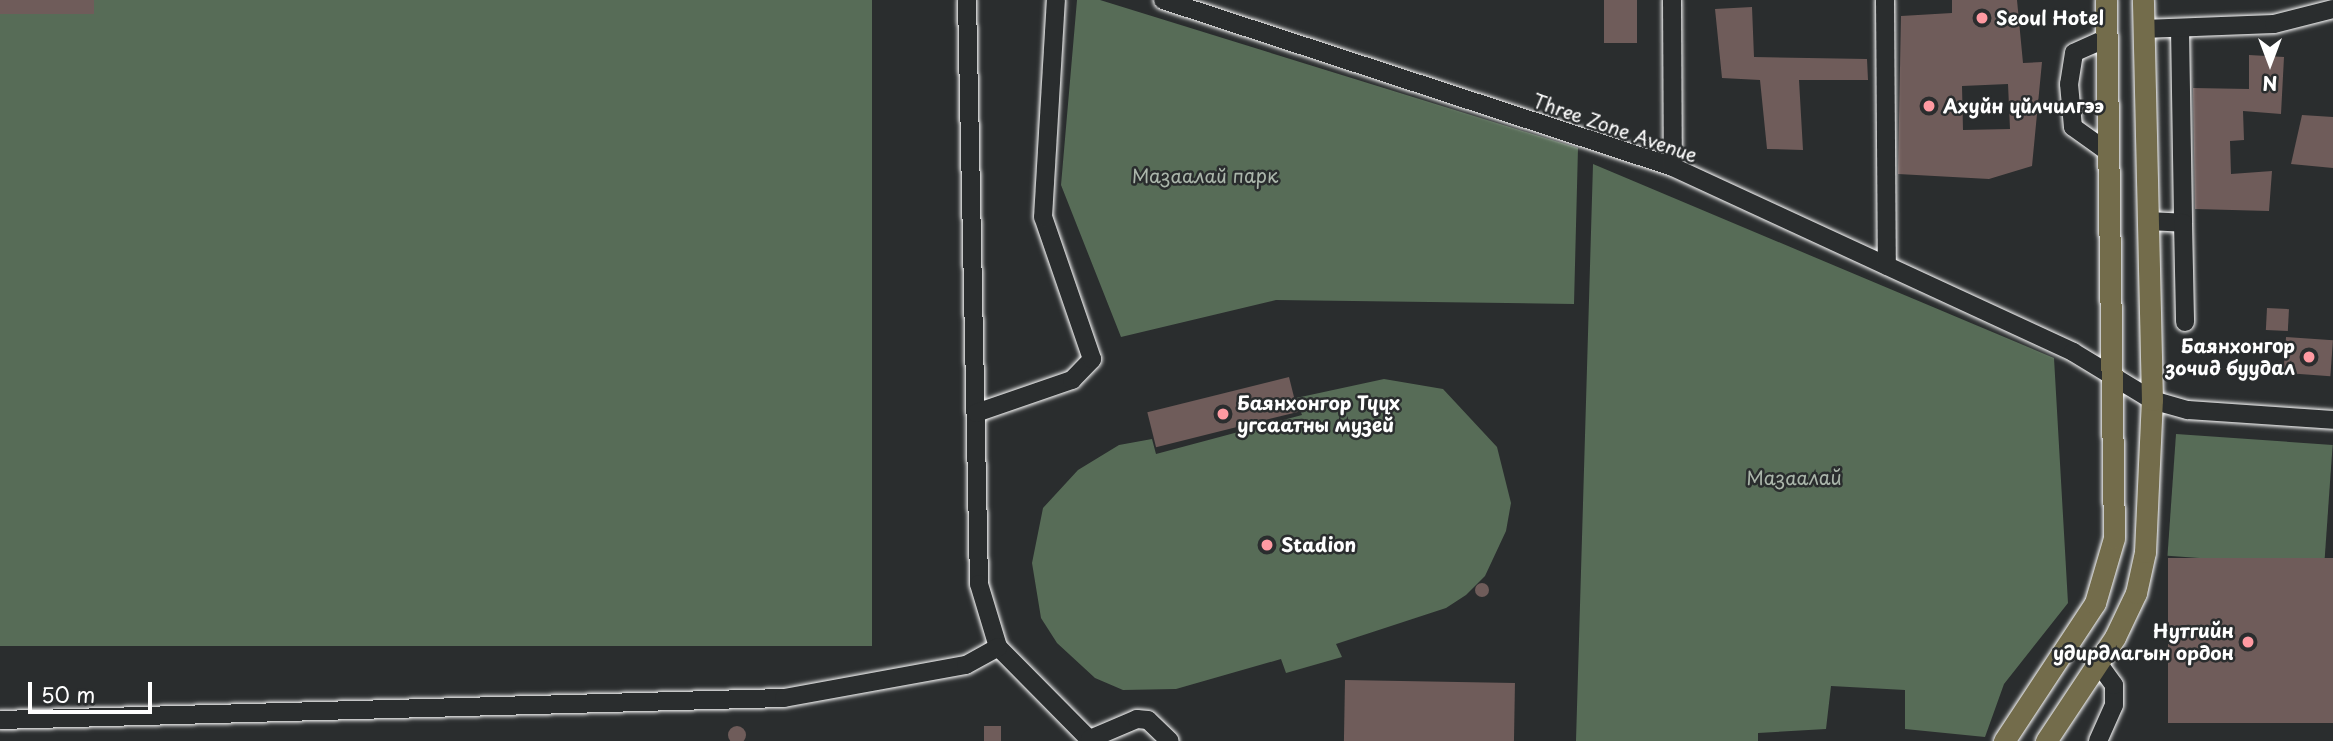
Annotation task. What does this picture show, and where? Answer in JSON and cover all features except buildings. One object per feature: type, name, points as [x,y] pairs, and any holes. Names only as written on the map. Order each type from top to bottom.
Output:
[{"type":"main road","points":[[2004,741],[2095,603],[2109,569],[2106,0]]},
{"type":"main road","points":[[2046,741],[2098,663],[2136,593],[2142,566],[2152,400],[2143,0]]},
{"type":"street","points":[[967,0],[979,584],[999,647],[1091,740],[1137,719],[1170,741]]},
{"type":"street","points":[[975,414],[1072,380],[1092,359],[1043,217],[1056,0]]},
{"type":"street","name":"Three Zone Avenue","points":[[1163,0],[1673,167],[2073,352],[2110,377],[2152,400],[2188,410],[2333,420]]},
{"type":"street","points":[[1672,0],[1673,167]]},
{"type":"street","points":[[1885,0],[1887,265]]},
{"type":"street","points":[[2143,29],[2274,24],[2333,9]]},
{"type":"street","points":[[2180,27],[2185,322]]},
{"type":"street","points":[[2106,38],[2074,53],[2069,85],[2073,127],[2108,152]]},
{"type":"street","points":[[2148,221],[2183,223]]},
{"type":"street","points":[[0,720],[784,698],[966,665],[999,647]]},
{"type":"street","points":[[2098,663],[2114,685],[2114,705],[2098,741]]},
{"type":"green space","points":[[0,0],[872,0],[872,646],[0,646]]},
{"type":"green space","name":"Мазаалай парк","points":[[1077,0],[1100,0],[1578,148],[1574,304],[1276,300],[1121,337],[1061,185]]},
{"type":"green space","name":"Мазаалай","points":[[1593,164],[2054,358],[2068,603],[2004,684],[1985,737],[1905,729],[1905,690],[1831,686],[1826,729],[1758,733],[1758,741],[1576,741]]},
{"type":"green space","name":"Stadion","points":[[1384,379],[1443,389],[1497,447],[1511,503],[1506,531],[1485,576],[1466,595],[1446,608],[1336,644],[1342,657],[1286,673],[1281,659],[1176,689],[1123,690],[1095,678],[1057,643],[1041,618],[1032,563],[1043,508],[1078,470],[1119,445],[1152,439],[1156,454],[1302,415],[1296,398]]},
{"type":"green space","points":[[2176,434],[2333,445],[2324,567],[2167,556]]},
{"type":"place","name":"Seoul Hotel","points":[[1982,18]]},
{"type":"place","name":"Ахуйн үйлчилгээ","points":[[1929,106]]},
{"type":"place","name":"Баянхонгор зочид буудал","points":[[2309,357]]},
{"type":"place","name":"Баянхонгор Түүх угсаатны музей","points":[[1223,414]]},
{"type":"place","name":"Stadion","points":[[1267,545]]},
{"type":"place","name":"Нутгийн удирдлагын ордон","points":[[2248,642]]}]
